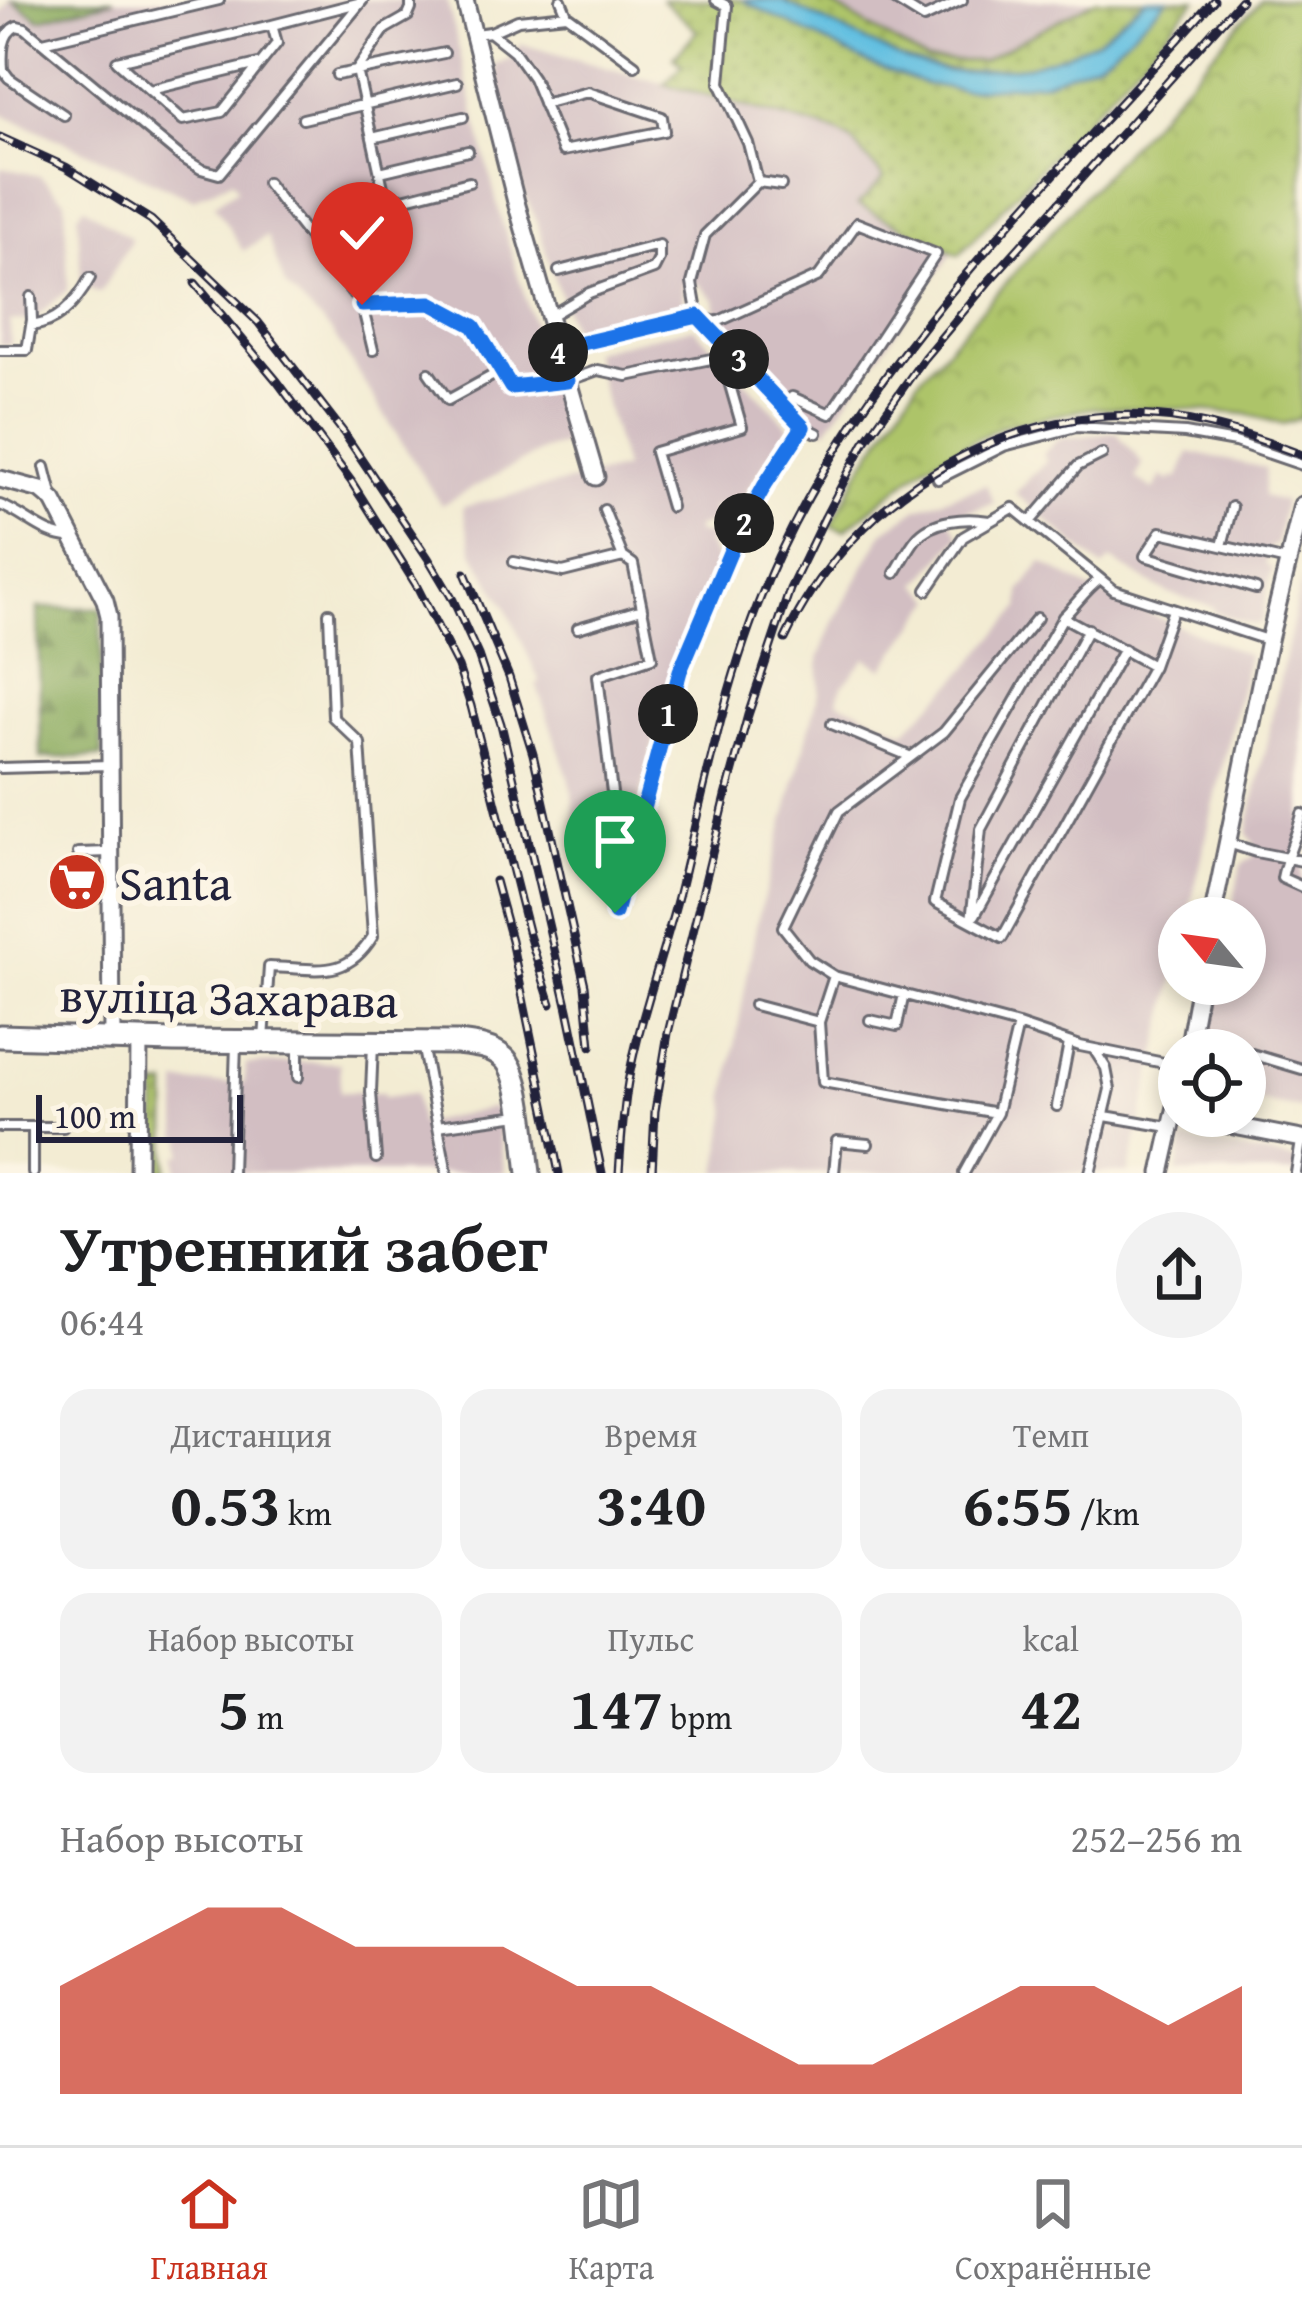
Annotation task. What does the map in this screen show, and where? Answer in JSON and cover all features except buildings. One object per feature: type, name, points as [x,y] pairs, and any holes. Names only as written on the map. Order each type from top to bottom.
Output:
[{"type":"main road","name":"вуліца Захарава","points":[[0,1036],[485,1047],[509,1062],[520,1115]]},
{"type":"main road","points":[[520,1115],[529,1173]]},
{"type":"street","points":[[469,1],[482,33],[548,317],[596,477]]},
{"type":"street","points":[[0,479],[41,490],[54,501],[109,616],[112,1038]]},
{"type":"street","points":[[1217,897],[1302,505]]},
{"type":"street","points":[[138,1173],[139,1039]]},
{"type":"street","points":[[1266,1133],[1302,1139]]},
{"type":"street","points":[[1161,1173],[1171,1137]]},
{"type":"lane","points":[[43,43],[219,0]]},
{"type":"lane","points":[[411,0],[408,16],[385,29],[357,70],[387,207],[469,182]]},
{"type":"lane","points":[[561,0],[568,15],[635,65]]},
{"type":"lane","points":[[716,0],[727,6],[720,83],[748,143],[758,182]]},
{"type":"lane","points":[[900,2],[924,18],[962,0]]},
{"type":"lane","points":[[64,115],[4,70],[5,38],[11,28],[26,28],[181,157],[219,174],[361,1]]},
{"type":"lane","points":[[272,25],[278,43],[222,112],[183,120],[117,61],[361,1]]},
{"type":"lane","points":[[482,33],[518,20],[568,15]]},
{"type":"lane","points":[[482,33],[514,51],[533,78],[543,104],[562,151],[664,131],[662,116],[589,92],[543,104]]},
{"type":"lane","points":[[337,75],[444,53]]},
{"type":"lane","points":[[148,91],[262,63]]},
{"type":"lane","points":[[303,119],[457,83]]},
{"type":"lane","points":[[373,138],[463,116]]},
{"type":"lane","points":[[380,172],[468,151]]},
{"type":"lane","points":[[267,182],[362,305],[373,350]]},
{"type":"lane","points":[[758,182],[781,185]]},
{"type":"lane","points":[[758,182],[705,236],[692,284],[698,316],[803,427],[818,434]]},
{"type":"lane","points":[[328,208],[339,242],[336,272]]},
{"type":"lane","points":[[557,349],[698,316],[717,322],[819,276],[857,223],[936,254],[830,414],[792,398]]},
{"type":"lane","points":[[548,317],[589,292],[654,269],[658,245],[560,271]]},
{"type":"lane","points":[[31,326],[40,326],[69,308],[90,278]]},
{"type":"lane","points":[[0,350],[27,350],[32,297]]},
{"type":"lane","points":[[362,305],[431,303],[474,326],[511,387],[567,381],[598,370],[627,376],[711,359],[728,375],[742,427],[655,452],[671,507]]},
{"type":"lane","points":[[429,373],[448,400],[501,371]]},
{"type":"lane","points":[[615,913],[686,655],[737,536],[803,427]]},
{"type":"lane","points":[[938,479],[1004,446],[1076,427],[1202,436],[1302,465]]},
{"type":"lane","points":[[1030,522],[1078,466],[1102,454]]},
{"type":"lane","points":[[45,467],[54,501]]},
{"type":"lane","points":[[0,505],[48,532],[73,537]]},
{"type":"lane","points":[[1222,546],[1232,507]]},
{"type":"lane","points":[[927,590],[963,538],[1013,508],[1114,590],[1269,640]]},
{"type":"lane","points":[[604,511],[623,557],[633,564],[652,658],[598,676],[612,793]]},
{"type":"lane","points":[[895,573],[919,535],[951,520],[991,521]]},
{"type":"lane","points":[[1256,589],[1145,556],[1161,532],[1288,562]]},
{"type":"lane","points":[[514,562],[562,572],[623,557]]},
{"type":"lane","points":[[1100,579],[1063,617],[961,798],[935,902],[1002,938],[1154,666],[1174,610]]},
{"type":"lane","points":[[578,628],[642,609]]},
{"type":"lane","points":[[264,1042],[269,967],[341,968],[361,957],[373,936],[360,743],[333,718],[329,613]]},
{"type":"lane","points":[[1063,617],[1154,666]]},
{"type":"lane","points":[[1037,618],[944,732],[839,811],[783,927],[809,960],[834,976],[1070,1043],[1158,1062]]},
{"type":"lane","points":[[971,921],[981,829],[1088,629]]},
{"type":"lane","points":[[971,921],[1124,649]]},
{"type":"lane","points":[[832,724],[910,757]]},
{"type":"lane","points":[[0,768],[110,765]]},
{"type":"lane","points":[[1302,814],[1282,878],[1302,887]]},
{"type":"lane","points":[[1226,843],[1302,861]]},
{"type":"lane","points":[[78,853],[110,852]]},
{"type":"lane","points":[[834,976],[819,1022],[823,1082],[997,1113]]},
{"type":"lane","points":[[870,1020],[897,1026],[904,994]]},
{"type":"lane","points":[[754,1005],[819,1022]]},
{"type":"lane","points":[[964,1173],[997,1113],[1018,1025]]},
{"type":"lane","points":[[232,1173],[236,1041]]},
{"type":"lane","points":[[298,1042],[298,1077]]},
{"type":"lane","points":[[373,1042],[376,1158]]},
{"type":"lane","points":[[421,1042],[447,1173]]},
{"type":"lane","points":[[1057,1106],[1070,1043]]},
{"type":"lane","points":[[1090,1173],[1110,1089],[1106,1068],[1094,1049]]},
{"type":"lane","points":[[1266,1058],[1302,1069]]},
{"type":"lane","points":[[438,1126],[520,1115]]},
{"type":"lane","points":[[1106,1117],[1158,1118]]},
{"type":"lane","points":[[0,1126],[63,1127]]},
{"type":"lane","points":[[33,1127],[33,1173]]},
{"type":"lane","points":[[1295,1173],[1302,1139]]},
{"type":"lane","points":[[834,1173],[837,1141],[868,1144]]},
{"type":"shaded area","points":[[10,0],[40,19],[114,0],[447,0],[564,444],[541,451],[441,505],[332,332],[285,286],[267,236],[243,251],[214,204],[238,189],[233,180],[193,199],[0,113],[0,14]]},
{"type":"shaded area","points":[[824,0],[1096,0],[982,61],[927,61]]},
{"type":"shaded area","points":[[521,44],[838,132],[884,178],[858,206],[953,252],[826,430],[792,407],[718,327],[715,300],[698,283],[682,283],[685,309],[574,337],[523,191],[495,64],[509,60]]},
{"type":"shaded area","points":[[0,167],[40,176],[65,200],[68,290],[32,320],[10,321],[11,345],[0,345]]},
{"type":"shaded area","points":[[84,206],[132,239],[100,293],[81,285],[78,215]]},
{"type":"shaded area","points":[[693,327],[790,427],[740,502],[712,507],[714,522],[695,528],[697,533],[711,535],[707,544],[719,562],[692,617],[665,699],[619,882],[585,882],[571,785],[536,684],[540,682],[506,607],[473,552],[462,507],[624,469],[591,351]]},
{"type":"shaded area","points":[[1116,432],[1142,463],[1136,479],[1154,490],[1162,476],[1178,479],[1189,452],[1266,468],[1263,496],[1284,501],[1276,545],[1267,556],[1266,566],[1272,568],[1261,623],[1254,625],[1167,593],[1111,560],[1103,568],[1015,493],[1047,460],[1042,454],[1058,439]]},
{"type":"shaded area","points":[[986,484],[994,503],[949,517],[960,536],[918,584],[935,599],[883,669],[866,658],[842,686],[838,701],[905,731],[1020,608],[1021,591],[1042,562],[1088,588],[1248,655],[1193,897],[1158,897],[1158,1005],[1168,1005],[1163,1029],[1158,1029],[1158,1049],[1129,1173],[718,1173],[726,1096],[756,925],[819,692],[819,659],[833,623],[883,532],[918,508]]},
{"type":"shaded area","points":[[1302,575],[1302,1109],[1266,1103],[1266,1029],[1207,1029],[1213,1005],[1266,1005],[1266,897],[1234,897],[1241,865],[1256,852],[1247,834]]},
{"type":"shaded area","points":[[340,1063],[340,1092],[383,1092],[384,1097],[415,1093],[419,1124],[495,1107],[505,1173],[177,1173],[177,1155],[183,1154],[183,1138],[178,1137],[178,1083],[244,1083],[246,1064]]},
{"type":"shaded area","points":[[1183,1140],[1302,1161],[1302,1173],[1177,1173]]},
{"type":"green space","points":[[12,0],[114,0],[40,19]]},
{"type":"green space","points":[[662,0],[742,0],[872,65],[925,84],[1096,62],[1167,0],[1196,0],[959,255],[858,205],[884,178],[838,132],[664,84],[683,65],[674,57],[697,31]]},
{"type":"green space","points":[[780,0],[824,0],[927,61],[982,61],[1096,0],[1146,0],[1109,32],[1074,52],[1027,67],[978,72],[906,60]]},
{"type":"green space","points":[[1261,0],[1302,0],[1302,418],[1283,424],[1245,414],[1186,409],[1093,408],[1005,425],[927,464],[845,530],[831,526],[860,470],[919,379]]},
{"type":"green space","points":[[38,608],[101,608],[102,757],[41,758]]},
{"type":"green space","points":[[167,1086],[167,1173],[157,1173],[156,1088]]},
{"type":"water","points":[[742,0],[780,0],[907,61],[968,72],[1028,66],[1064,55],[1097,40],[1146,0],[1167,0],[1096,62],[1044,82],[964,90],[925,84],[872,65]]},
{"type":"railway","points":[[619,1173],[626,1093],[639,1033],[733,679],[778,557],[819,478],[919,332],[1034,196],[1214,0]]},
{"type":"railway","points":[[652,1173],[655,1111],[668,1033],[726,796],[790,589],[825,517],[864,443],[924,358],[1241,0]]},
{"type":"railway","points":[[0,137],[66,167],[151,220],[258,322],[344,433],[453,600],[501,724],[602,1173]]},
{"type":"railway","points":[[195,283],[277,381],[351,481],[415,583],[458,667],[551,1004]]},
{"type":"railway","points":[[785,639],[813,589],[848,544],[889,505],[935,472],[985,446],[1039,427],[1094,417],[1152,416],[1210,425],[1302,455]]},
{"type":"railway","points":[[465,573],[509,677],[533,754],[585,985],[591,1046]]},
{"type":"railway","points":[[495,881],[559,1173]]},
{"type":"place","name":"Santa","points":[[77,882]]},
{"type":"route","points":[[362,305],[431,303],[474,326],[511,387],[567,381],[557,349],[698,316],[803,427],[737,536],[680,671],[615,913]]}]
